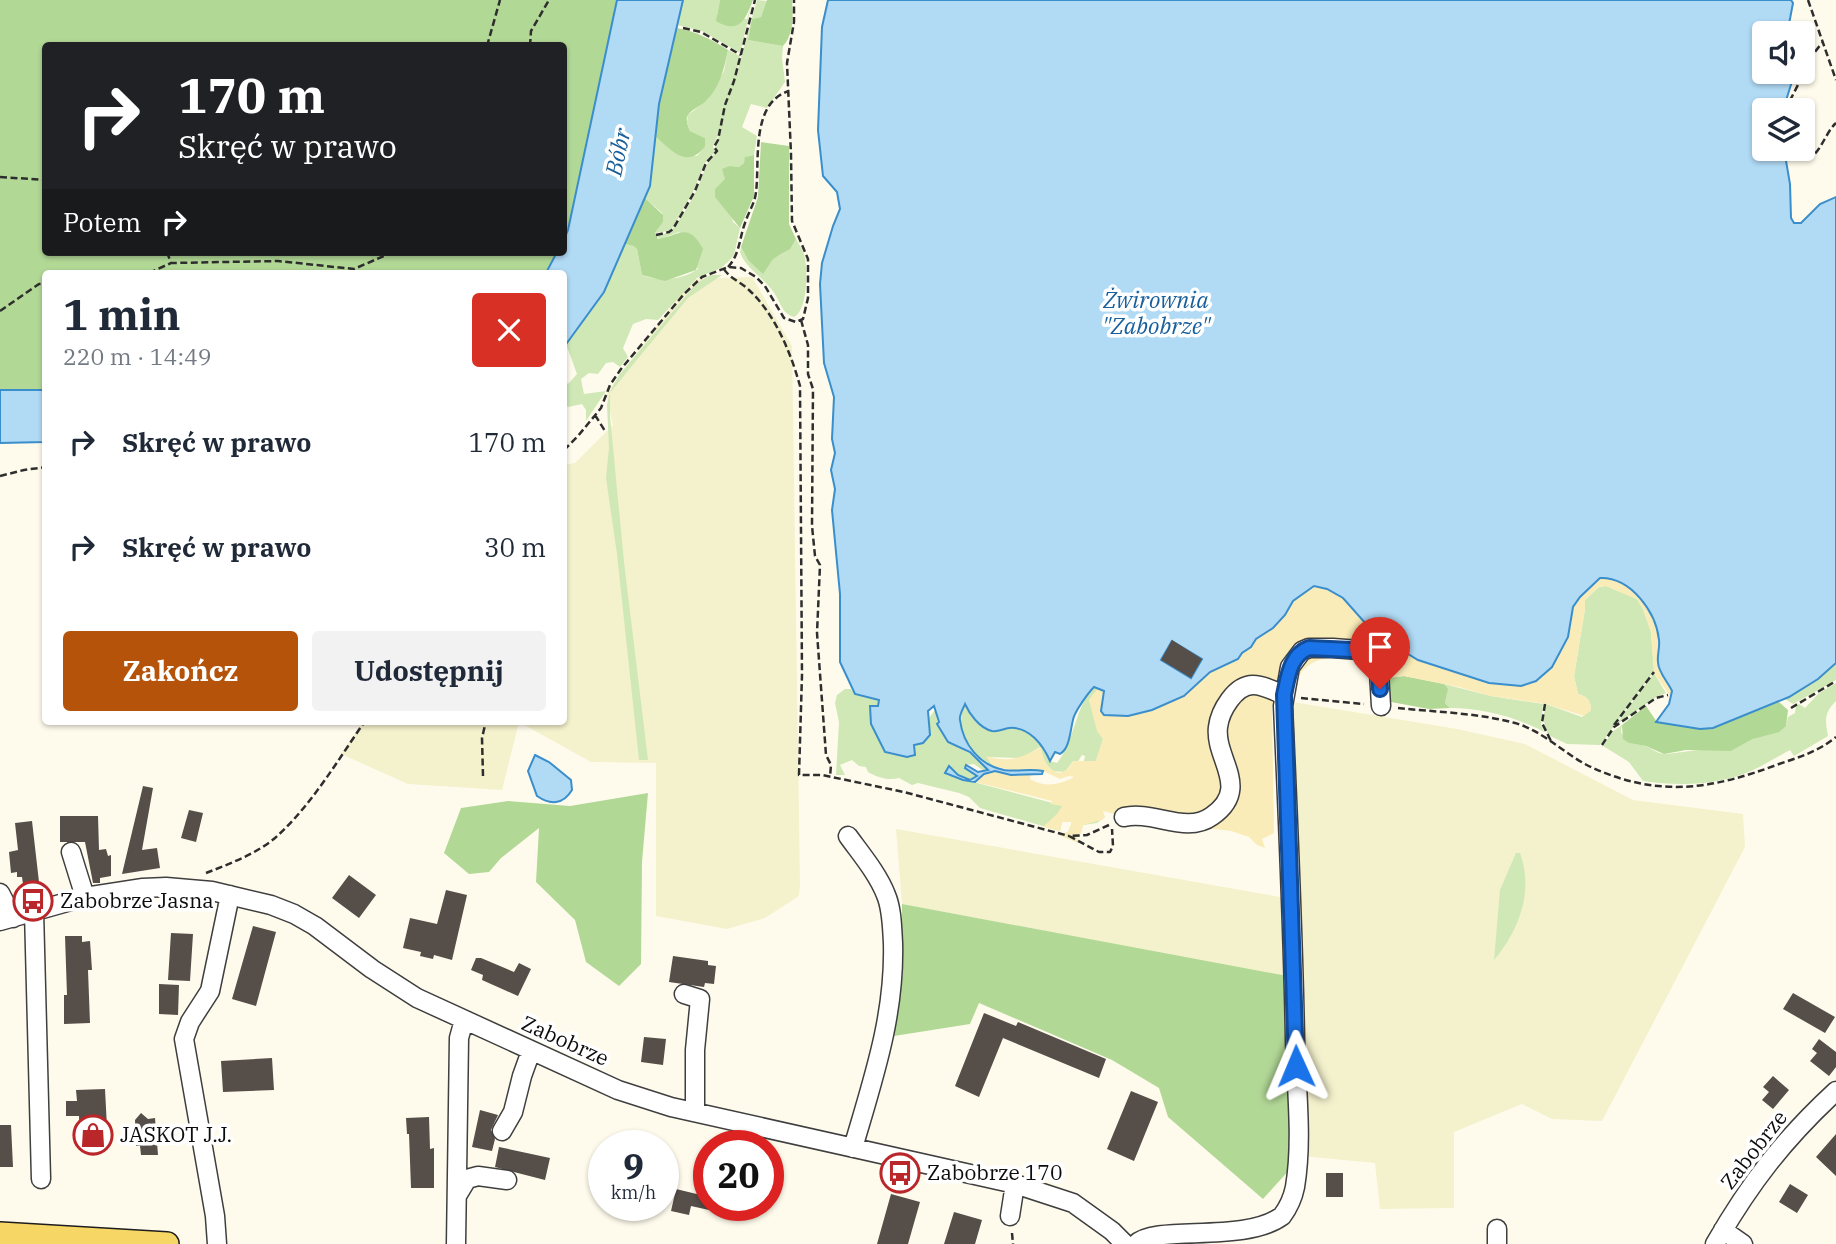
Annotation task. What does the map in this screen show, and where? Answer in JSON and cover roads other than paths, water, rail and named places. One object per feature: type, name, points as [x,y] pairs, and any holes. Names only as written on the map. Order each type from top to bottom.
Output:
[{"type":"main road","points":[[0,1234],[37,1240],[167,1244]]},
{"type":"street","points":[[1136,1244],[1140,1240],[1153,1237],[1180,1242],[1244,1236],[1273,1224],[1282,1215],[1294,1189],[1298,1153],[1284,695],[1290,667],[1305,649],[1372,651],[1377,664],[1381,706]]},
{"type":"street","points":[[1124,817],[1140,815],[1194,823],[1213,816],[1224,803],[1230,788],[1229,771],[1218,736],[1221,718],[1228,703],[1236,693],[1252,684],[1284,695]]},
{"type":"street","points":[[848,836],[886,894],[891,915],[893,951],[886,1032],[853,1148]]},
{"type":"street","points":[[71,852],[85,897]]},
{"type":"street","name":"Zabobrze","points":[[6,920],[85,897],[144,888],[194,890],[271,905],[294,914],[340,943],[397,987],[417,998],[618,1090],[695,1112],[1015,1184],[1073,1203],[1112,1231],[1125,1244]]},
{"type":"street","points":[[0,893],[6,920]]},
{"type":"street","points":[[218,1244],[184,1039],[190,1022],[210,991],[230,895]]},
{"type":"street","points":[[34,911],[41,1179]]},
{"type":"street","points":[[684,993],[700,999],[695,1050],[695,1112]]},
{"type":"street","points":[[456,1244],[459,1038],[464,1020]]},
{"type":"street","points":[[502,1131],[513,1112],[531,1051]]},
{"type":"street","name":"Zabobrze","points":[[1719,1237],[1764,1167],[1781,1146],[1836,1091]]},
{"type":"street","points":[[458,1194],[467,1179],[478,1176],[507,1180]]},
{"type":"street","points":[[1010,1216],[1015,1184]]},
{"type":"street","points":[[1719,1237],[1743,1244]]},
{"type":"water","name":"Bóbr","points":[[617,0],[683,0],[659,104],[650,186],[604,292],[567,343],[567,270],[548,270],[555,256],[567,256],[568,230]]},
{"type":"water","name":"Żwirownia \"Zabobrze\"","points":[[828,0],[1791,0],[1793,3],[1790,21],[1752,21],[1752,84],[1791,84],[1787,98],[1752,98],[1752,161],[1786,161],[1791,218],[1794,223],[1801,223],[1820,204],[1836,197],[1836,663],[1818,679],[1789,697],[1713,728],[1700,729],[1656,722],[1669,704],[1672,691],[1658,666],[1657,629],[1640,598],[1622,583],[1600,578],[1580,597],[1573,607],[1568,637],[1552,667],[1536,681],[1521,686],[1489,683],[1418,660],[1374,633],[1343,598],[1327,589],[1314,586],[1293,601],[1273,628],[1256,639],[1238,659],[1210,672],[1184,696],[1152,710],[1128,716],[1104,715],[1101,711],[1104,691],[1094,687],[1074,716],[1066,748],[1060,754],[1055,752],[1050,761],[1029,733],[1016,728],[994,731],[987,729],[975,720],[965,704],[960,716],[962,729],[969,745],[980,758],[1004,770],[1038,770],[1043,771],[1042,774],[1011,775],[995,771],[984,774],[975,782],[945,773],[949,766],[958,775],[970,780],[977,776],[965,768],[966,765],[978,772],[988,770],[970,752],[948,742],[937,724],[939,722],[934,706],[928,711],[930,735],[923,743],[914,745],[915,755],[907,757],[885,752],[871,724],[870,706],[878,706],[879,700],[855,694],[840,662],[840,594],[832,510],[835,489],[831,470],[835,453],[832,439],[834,397],[824,363],[820,284],[822,263],[840,209],[837,192],[823,176],[818,130],[822,27]],"holes":[[[1172,641],[1202,659],[1191,678],[1161,660]]]},
{"type":"water","points":[[0,390],[42,390],[42,442],[0,443]]},
{"type":"water","points":[[535,755],[549,762],[571,780],[572,790],[565,799],[551,802],[537,796],[528,771]]},
{"type":"place","name":"Zabobrze Jasna","points":[[33,901]]},
{"type":"place","name":"JASKOT J.J.","points":[[93,1135]]},
{"type":"place","name":"Zabobrze 170","points":[[900,1173]]}]
